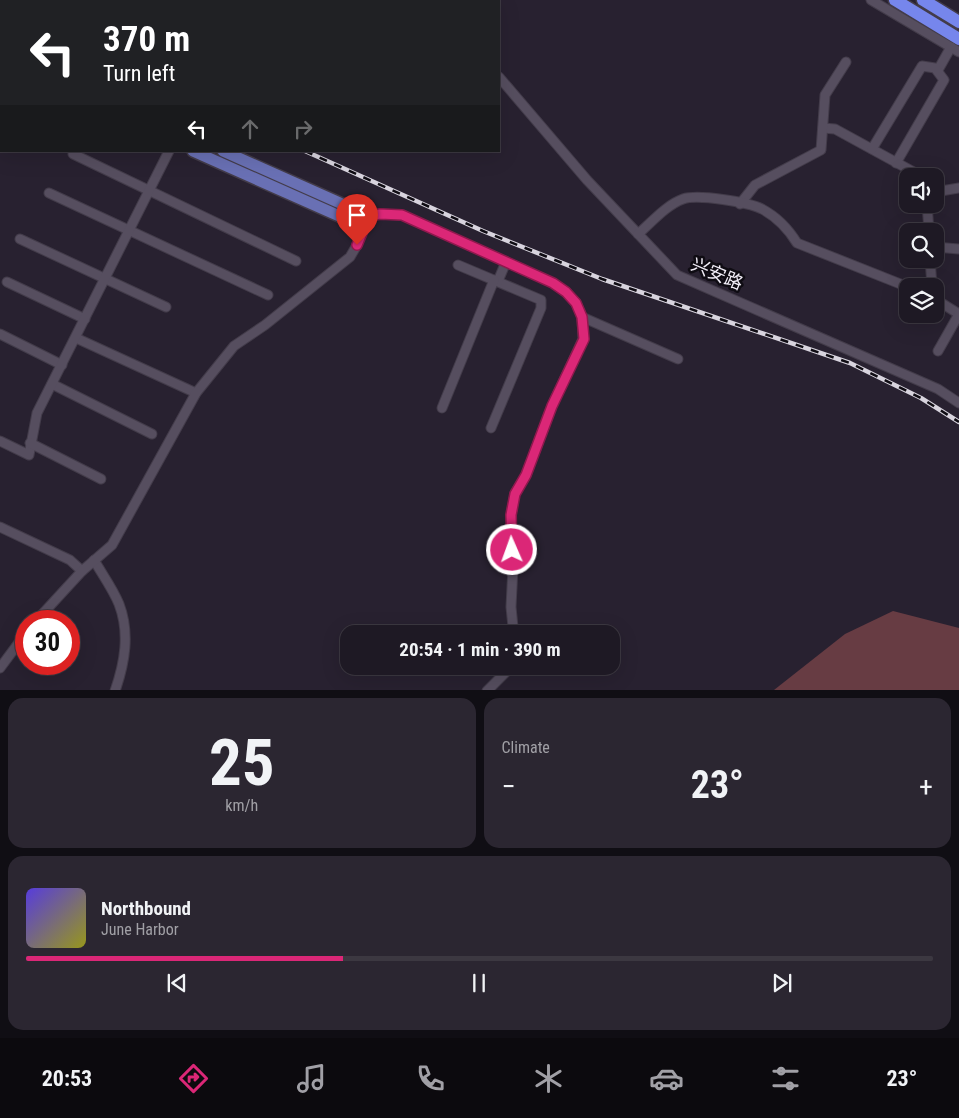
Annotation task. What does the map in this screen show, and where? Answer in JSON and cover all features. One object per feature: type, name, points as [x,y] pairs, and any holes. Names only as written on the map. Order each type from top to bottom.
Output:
[{"type":"highway","points":[[894,0],[956,46]]},
{"type":"highway","points":[[923,0],[959,22]]},
{"type":"main road","points":[[195,152],[367,221]]},
{"type":"main road","points":[[225,152],[367,221]]},
{"type":"street","points":[[872,0],[956,46],[938,70]]},
{"type":"street","points":[[740,204],[755,185],[821,150],[825,95],[846,62]]},
{"type":"street","points":[[872,149],[922,66],[930,66],[938,70],[944,80],[896,163]]},
{"type":"street","name":"兴安路","points":[[500,78],[586,180],[677,275],[938,389],[959,402]]},
{"type":"street","points":[[824,128],[835,129],[906,168]]},
{"type":"street","points":[[0,441],[29,455],[36,413],[76,338],[104,278],[168,152]]},
{"type":"street","points":[[73,154],[296,260]]},
{"type":"street","points":[[944,187],[959,188]]},
{"type":"street","points":[[49,193],[268,295]]},
{"type":"street","points":[[638,234],[674,204],[686,198],[706,196],[762,209],[788,228],[798,244],[899,283]]},
{"type":"street","points":[[46,610],[82,571],[112,545],[196,393],[234,346],[265,325],[350,257],[367,221],[380,214],[402,215],[560,287],[572,297],[582,317],[584,339],[552,406],[526,475],[515,494],[511,515],[513,567],[511,607],[513,625]]},
{"type":"street","points":[[20,239],[166,308]]},
{"type":"street","points":[[944,248],[959,249]]},
{"type":"street","points":[[442,408],[496,280],[506,262]]},
{"type":"street","points":[[458,265],[541,300],[541,308],[491,428]]},
{"type":"street","points":[[7,282],[85,319]]},
{"type":"street","points":[[938,351],[959,314],[944,305]]},
{"type":"street","points":[[582,317],[678,359]]},
{"type":"street","points":[[0,334],[62,365]]},
{"type":"street","points":[[76,338],[196,393]]},
{"type":"street","points":[[52,384],[152,434]]},
{"type":"street","points":[[30,443],[101,478]]},
{"type":"street","points":[[0,527],[70,560],[82,571]]},
{"type":"street","points":[[94,560],[119,604],[126,640],[124,664],[115,690]]},
{"type":"street","points":[[0,668],[15,648]]},
{"type":"street","points":[[487,690],[503,675]]},
{"type":"shaded area","points":[[893,611],[959,628],[959,690],[774,690],[845,634]]},
{"type":"railway","points":[[307,152],[483,231],[602,279],[850,363],[921,398],[959,422]]},
{"type":"route","points":[[357,245],[369,216],[380,214],[402,215],[553,283],[572,297],[580,310],[584,324],[584,339],[552,406],[526,475],[515,494],[511,515],[512,550]]}]
